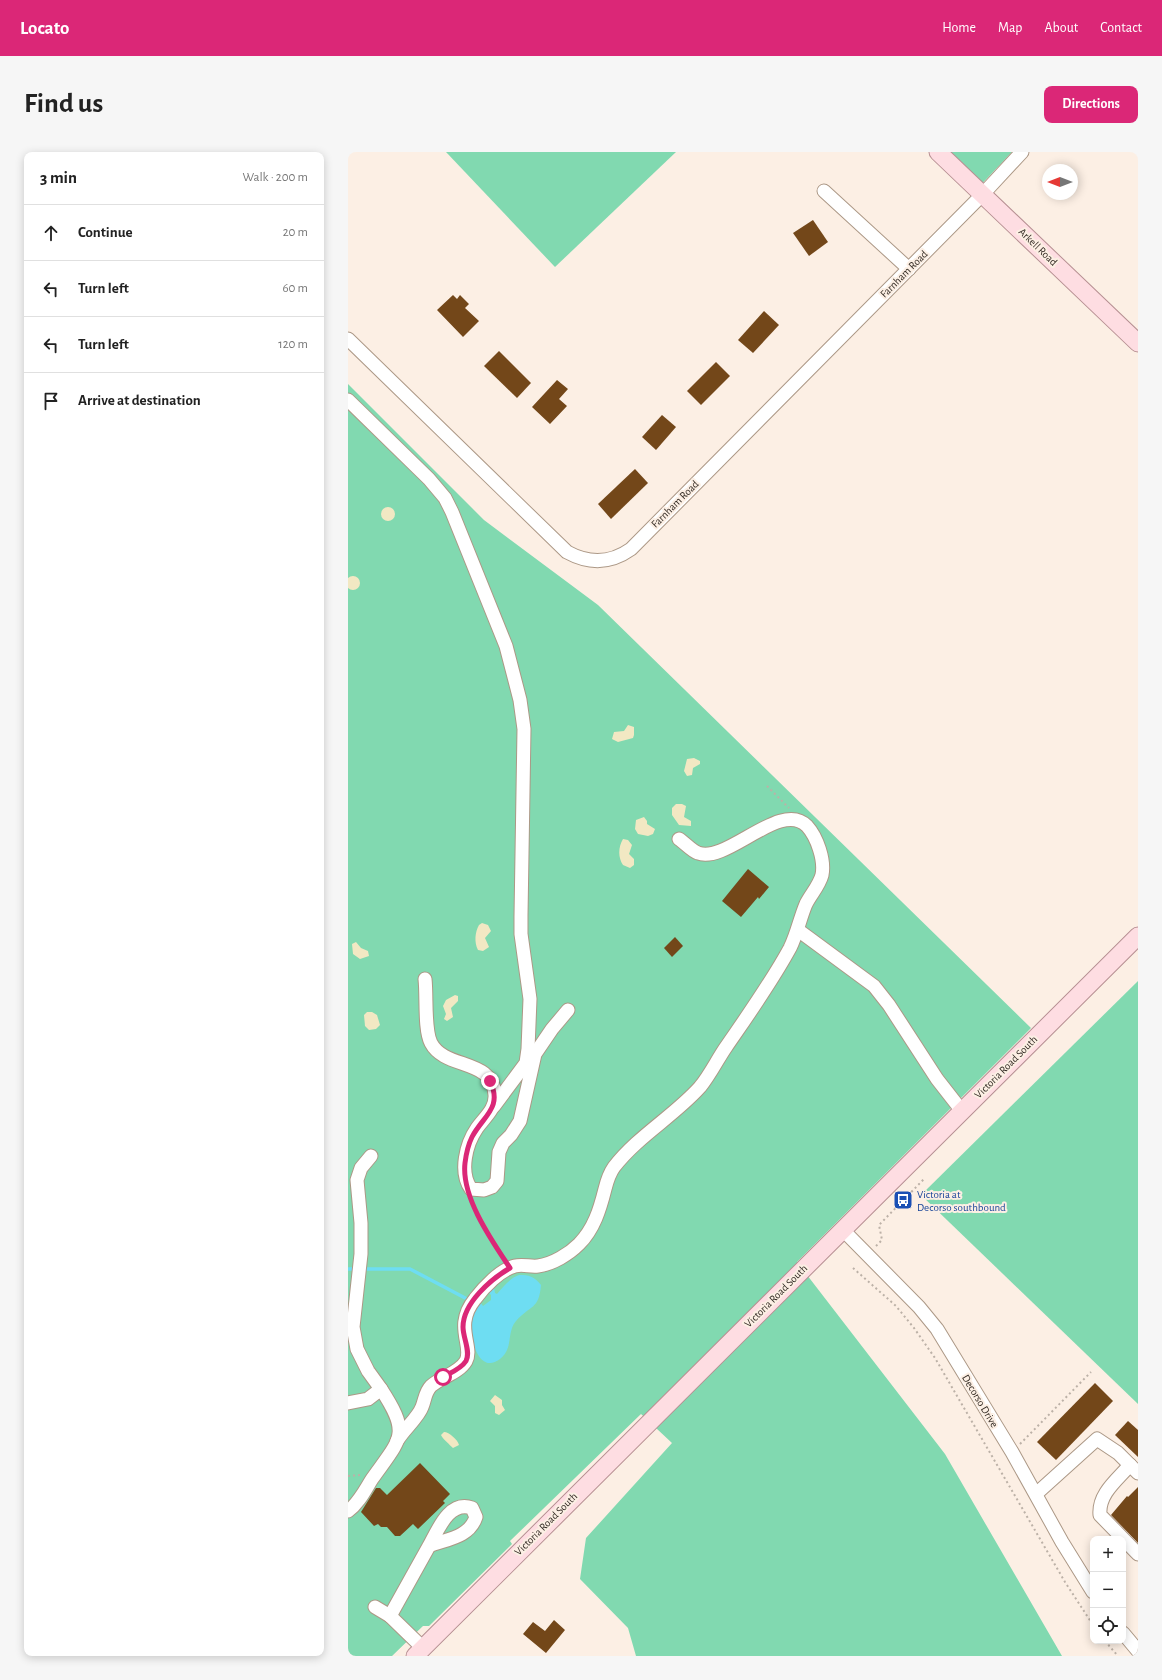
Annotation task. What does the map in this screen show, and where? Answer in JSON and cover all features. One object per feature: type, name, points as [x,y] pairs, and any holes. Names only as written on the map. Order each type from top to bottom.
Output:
[{"type":"main road","name":"Arkell Road","points":[[938,152],[984,194],[1138,343]]},
{"type":"main road","name":"Victoria Road South","points":[[419,1652],[842,1229],[1138,936]]},
{"type":"street","name":"Farnham Road","points":[[348,339],[567,552],[589,561],[600,561],[620,556],[630,549],[984,194],[1022,152]]},
{"type":"street","points":[[824,191],[909,269]]},
{"type":"street","points":[[348,400],[429,479],[445,498],[464,537],[506,646],[520,700],[524,729],[521,934],[528,979],[530,1027],[526,1063],[471,1139],[465,1165],[466,1178],[471,1188],[479,1191],[492,1187],[497,1181],[499,1152],[503,1143],[511,1135],[520,1121],[535,1054],[552,1029],[568,1010]]},
{"type":"street","points":[[348,1511],[356,1504],[385,1463],[403,1430],[419,1413],[427,1391],[432,1385],[462,1366],[467,1360],[468,1353],[463,1326],[469,1309],[480,1294],[502,1273],[510,1268],[520,1265],[538,1266],[552,1262],[579,1244],[597,1217],[607,1178],[612,1169],[627,1153],[702,1085],[728,1045],[748,1018],[790,947],[798,930],[806,905],[818,884],[822,873],[822,864],[815,841],[805,824],[797,821],[776,823],[755,831],[731,847],[716,853],[699,854],[680,839]]},
{"type":"street","points":[[798,930],[874,986],[889,1005],[937,1079],[962,1111]]},
{"type":"street","points":[[425,979],[427,994],[427,1020],[431,1042],[442,1055],[449,1060],[472,1066],[485,1074],[494,1089],[494,1106]]},
{"type":"street","points":[[371,1156],[361,1168],[356,1180],[361,1223],[360,1269],[353,1316],[354,1337],[362,1361],[391,1405],[400,1424],[397,1441]]},
{"type":"street","name":"Decorso Drive","points":[[842,1229],[919,1307],[936,1329],[1012,1452],[1062,1542],[1090,1587]]},
{"type":"street","points":[[348,1402],[368,1399],[381,1389]]},
{"type":"street","points":[[1036,1494],[1097,1439],[1118,1453],[1134,1469],[1104,1495],[1099,1508],[1100,1515],[1138,1554]]},
{"type":"street","points":[[390,1616],[429,1546]]},
{"type":"street","points":[[375,1607],[390,1616],[419,1652]]},
{"type":"street","points":[[1126,1637],[1138,1651]]},
{"type":"path","points":[[767,786],[805,824]]},
{"type":"path","points":[[466,1178],[472,1201],[510,1268]]},
{"type":"path","points":[[875,1246],[882,1240],[879,1225],[925,1178]]},
{"type":"path","points":[[853,1268],[896,1306],[922,1340],[994,1458],[1065,1582],[1090,1620]]},
{"type":"path","points":[[1012,1452],[1091,1372]]},
{"type":"path","points":[[1108,1644],[1118,1656]]},
{"type":"green space","points":[[446,152],[676,152],[555,267]]},
{"type":"green space","points":[[938,152],[1012,152],[976,190]]},
{"type":"green space","points":[[348,384],[484,520],[598,605],[1031,1028],[797,1262],[945,1454],[1062,1656],[636,1656],[628,1628],[580,1579],[586,1538],[672,1443],[641,1414],[510,1541],[512,1544],[429,1626],[423,1626],[392,1656],[348,1656]]},
{"type":"green space","points":[[1138,981],[1138,1404],[921,1195]]},
{"type":"sand","points":[[385,507],[391,507],[395,511],[395,517],[391,521],[385,521],[381,517],[381,511]]},
{"type":"sand","points":[[353,576],[358,578],[360,583],[358,588],[353,590],[348,588],[346,583],[348,578]]},
{"type":"sand","points":[[628,725],[634,727],[633,738],[618,742],[612,739],[614,732],[624,731]]},
{"type":"sand","points":[[694,758],[700,761],[700,764],[693,768],[692,775],[687,776],[684,771],[687,759]]},
{"type":"sand","points":[[676,804],[686,806],[684,817],[691,821],[691,826],[679,825],[672,815],[672,808]]},
{"type":"sand","points":[[644,817],[647,824],[655,829],[653,834],[648,836],[638,834],[635,829],[636,820]]},
{"type":"sand","points":[[623,839],[628,840],[632,845],[629,854],[634,859],[634,865],[630,868],[623,865],[619,856],[619,849]]},
{"type":"sand","points":[[482,923],[488,925],[491,931],[485,938],[489,947],[483,951],[478,950],[476,940],[479,925]]},
{"type":"sand","points":[[356,942],[361,948],[368,951],[369,956],[360,959],[353,954],[352,944]]},
{"type":"sand","points":[[455,995],[458,996],[458,1001],[451,1008],[453,1017],[447,1021],[444,1019],[446,1014],[443,1006],[446,1000]]},
{"type":"sand","points":[[367,1012],[372,1012],[377,1015],[380,1025],[376,1029],[369,1030],[365,1026],[364,1015]]},
{"type":"sand","points":[[495,1395],[502,1400],[502,1405],[505,1410],[499,1415],[495,1413],[495,1406],[490,1401]]},
{"type":"sand","points":[[444,1432],[453,1437],[459,1445],[453,1448],[441,1435]]},
{"type":"water","points":[[519,1275],[531,1277],[541,1285],[538,1299],[533,1306],[516,1321],[511,1330],[509,1345],[504,1355],[492,1363],[486,1362],[476,1352],[473,1344],[471,1327],[472,1316],[480,1302],[483,1306],[491,1300],[491,1295],[489,1293],[494,1288],[495,1293],[497,1294],[510,1280]]},
{"type":"building","points":[[813,220],[828,242],[809,256],[793,233]]},
{"type":"building","points":[[453,295],[457,299],[460,295],[469,304],[465,308],[479,321],[463,337],[437,310]]},
{"type":"building","points":[[764,311],[779,325],[753,353],[738,340]]},
{"type":"building","points":[[499,351],[531,383],[517,398],[484,366]]},
{"type":"building","points":[[716,362],[730,376],[701,405],[687,391]]},
{"type":"building","points":[[557,380],[568,389],[559,399],[567,406],[550,424],[532,407]]},
{"type":"building","points":[[662,415],[676,427],[656,450],[642,437]]},
{"type":"building","points":[[635,469],[648,483],[611,519],[598,504]]},
{"type":"building","points":[[748,869],[769,887],[759,899],[758,897],[741,917],[722,901]]},
{"type":"building","points":[[675,937],[683,946],[672,957],[664,948]]},
{"type":"building","points":[[1095,1383],[1113,1401],[1056,1460],[1037,1442]]},
{"type":"building","points":[[1128,1421],[1138,1430],[1138,1457],[1115,1435]]},
{"type":"building","points":[[420,1463],[450,1494],[443,1501],[445,1503],[418,1529],[413,1524],[400,1536],[395,1536],[387,1527],[381,1527],[378,1524],[374,1526],[361,1512],[376,1488],[380,1488],[387,1495]]},
{"type":"building","points":[[1138,1487],[1138,1543],[1111,1515],[1127,1496],[1128,1497]]},
{"type":"building","points":[[554,1620],[565,1630],[546,1653],[523,1634],[533,1622],[545,1631]]},
{"type":"waterway","points":[[348,1269],[410,1269],[467,1299]]},
{"type":"place","name":"Victoria at Decorso southbound","points":[[903,1200]]},
{"type":"route","points":[[443,1377],[462,1366],[467,1360],[468,1353],[463,1326],[465,1318],[475,1298],[502,1273],[510,1268],[472,1201],[466,1178],[465,1165],[467,1149],[476,1130],[494,1106],[495,1095],[490,1081]]}]
